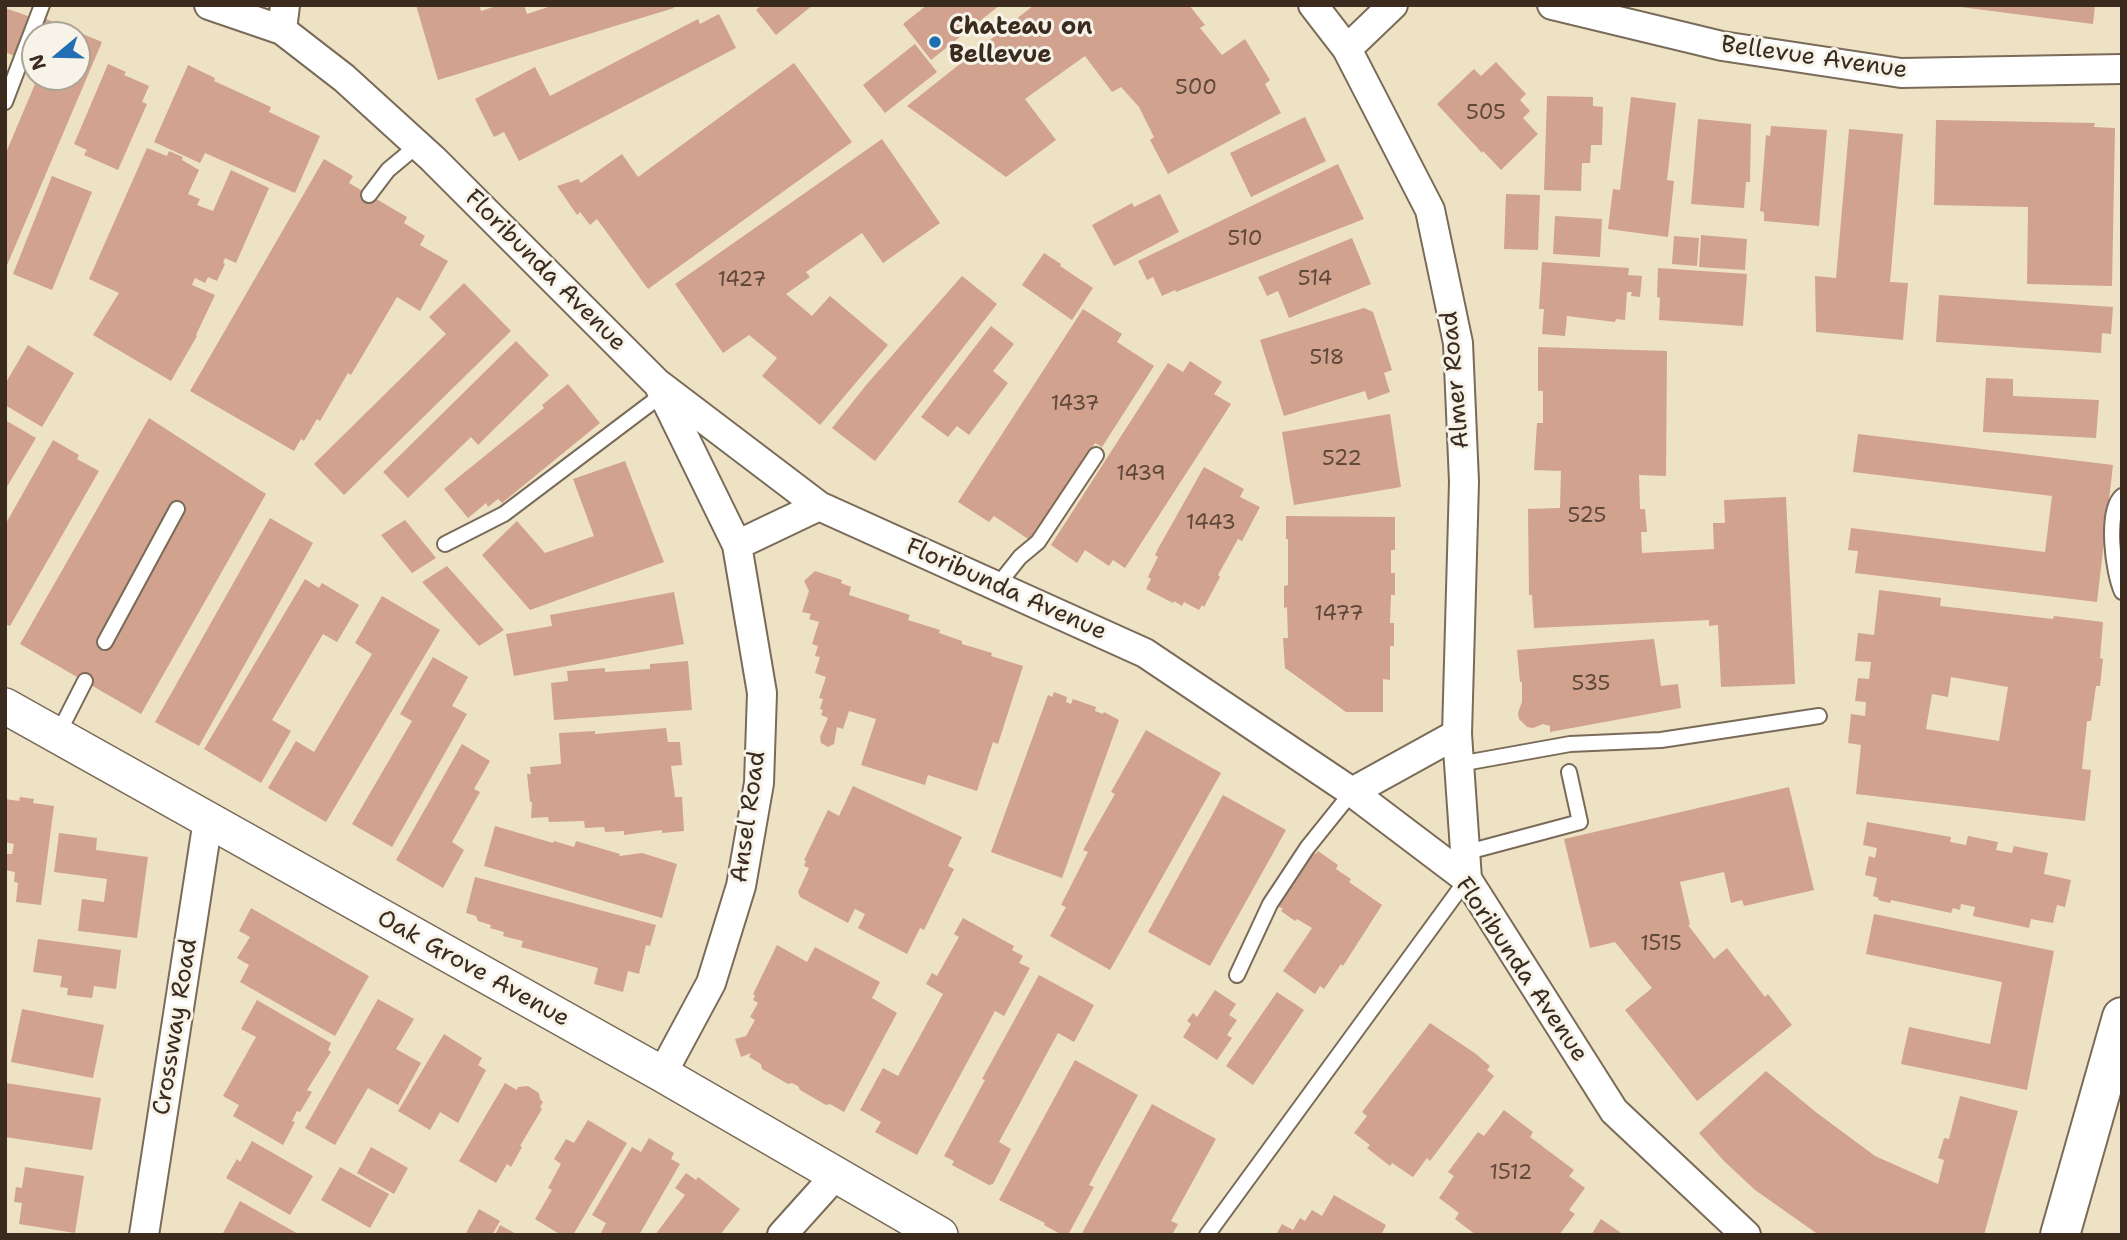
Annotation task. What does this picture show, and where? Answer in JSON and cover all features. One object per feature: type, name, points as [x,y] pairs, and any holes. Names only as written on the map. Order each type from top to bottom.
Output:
[{"type":"main road","points":[[2060,1235],[2122,1017]]},
{"type":"street","name":"Floribunda Avenue","points":[[209,5],[283,18],[418,145],[660,388],[819,506],[1145,653],[1466,866],[1614,1111],[1746,1235]]},
{"type":"street","name":"Almer Road","points":[[1313,5],[1346,49],[1430,210],[1458,343],[1464,482],[1457,734],[1466,866]]},
{"type":"street","points":[[1346,49],[1393,5]]},
{"type":"street","name":"Bellevue Avenue","points":[[1552,5],[1722,46],[1901,73],[2122,69]]},
{"type":"street","name":"Ansel Road","points":[[660,388],[737,545],[762,694],[759,783],[741,886],[711,983],[662,1074]]},
{"type":"street","points":[[737,545],[819,506]]},
{"type":"street","name":"Oak Grove Avenue","points":[[5,706],[662,1074],[940,1235]]},
{"type":"street","points":[[1352,792],[1457,734]]},
{"type":"street","name":"Crossway Road","points":[[144,1235],[208,820]]},
{"type":"street","points":[[782,1235],[835,1176]]},
{"type":"lane","points":[[5,102],[42,5]]},
{"type":"lane","points":[[369,195],[388,170],[418,145]]},
{"type":"lane","points":[[445,544],[504,514],[660,388]]},
{"type":"lane","points":[[998,586],[1020,557],[1038,542],[1096,455]]},
{"type":"lane","points":[[2122,496],[2118,499],[2113,516],[2113,568],[2122,592]]},
{"type":"lane","points":[[105,642],[177,509]]},
{"type":"lane","points":[[58,736],[85,681]]},
{"type":"lane","points":[[1458,764],[1570,744],[1661,740],[1819,716]]},
{"type":"lane","points":[[1207,1235],[1466,866],[1580,822],[1569,772]]},
{"type":"lane","points":[[1237,975],[1270,904],[1307,848],[1352,792]]},
{"type":"building","points":[[416,5],[479,5],[481,11],[499,5],[524,5],[527,14],[554,5],[673,5],[674,8],[438,80]]},
{"type":"building","points":[[762,5],[813,5],[776,35],[756,10]]},
{"type":"building","name":"Chateau on Bellevue","points":[[927,5],[1000,5],[931,60],[903,24]]},
{"type":"building","points":[[1034,5],[1189,5],[1205,25],[1200,28],[1222,55],[1245,39],[1270,80],[1265,84],[1281,113],[1168,174],[1150,140],[1154,137],[1139,107],[1121,87],[1112,92],[1085,56],[1025,99],[1056,140],[1006,177],[907,106]]},
{"type":"building","points":[[1945,5],[2095,5],[2093,24]]},
{"type":"building","points":[[5,8],[28,16],[26,21],[21,21],[21,36],[14,56],[5,52]]},
{"type":"building","points":[[719,14],[736,48],[519,161],[504,132],[494,137],[475,99],[535,67],[550,96],[698,19],[700,24]]},
{"type":"building","points":[[91,37],[102,42],[91,68]]},
{"type":"building","points":[[915,44],[937,72],[885,113],[863,85]]},
{"type":"building","points":[[1496,62],[1526,94],[1520,100],[1530,111],[1523,118],[1538,134],[1501,170],[1437,104],[1474,69],[1481,76]]},
{"type":"building","points":[[794,63],[852,142],[648,289],[597,219],[590,225],[580,212],[577,215],[557,186],[578,179],[581,183],[622,154],[638,177]]},
{"type":"building","points":[[108,64],[126,72],[124,75],[149,86],[142,102],[147,104],[118,170],[84,155],[87,150],[74,144]]},
{"type":"building","points":[[188,65],[215,78],[214,81],[271,107],[269,112],[320,136],[295,193],[205,153],[200,163],[154,142]]},
{"type":"building","points":[[32,91],[81,91],[5,270],[5,155]]},
{"type":"building","points":[[1547,96],[1593,97],[1593,106],[1603,107],[1602,145],[1591,145],[1590,163],[1582,163],[1581,191],[1544,190]]},
{"type":"building","points":[[1631,97],[1676,103],[1667,180],[1674,181],[1668,237],[1608,229],[1613,189],[1620,190]]},
{"type":"building","points":[[1305,117],[1326,161],[1251,197],[1230,153]]},
{"type":"building","points":[[1698,119],[1751,124],[1750,182],[1746,182],[1744,208],[1691,204]]},
{"type":"building","points":[[1936,120],[2095,123],[2094,127],[2115,128],[2112,286],[2027,284],[2028,207],[1934,205]]},
{"type":"building","points":[[1771,126],[1827,130],[1819,226],[1764,221],[1764,212],[1760,211],[1766,135],[1770,136]]},
{"type":"building","points":[[1849,129],[1903,134],[1890,282],[1908,283],[1903,340],[1816,332],[1815,276],[1836,278]]},
{"type":"building","points":[[882,139],[940,223],[883,263],[862,233],[806,272],[810,277],[786,294],[812,316],[830,296],[888,345],[820,425],[762,376],[777,358],[749,335],[723,353],[675,284]]},
{"type":"building","points":[[147,148],[167,156],[169,151],[183,157],[182,160],[199,170],[188,194],[200,199],[197,205],[213,211],[231,170],[269,188],[236,263],[225,258],[217,281],[208,277],[205,283],[195,278],[192,285],[215,295],[197,336],[171,381],[93,335],[119,293],[89,279]]},
{"type":"building","points":[[324,159],[353,176],[349,183],[407,217],[404,223],[425,236],[420,245],[448,261],[420,311],[397,297],[351,375],[348,373],[320,421],[317,419],[304,441],[301,439],[294,451],[190,391]]},
{"type":"building","points":[[1338,164],[1364,219],[1162,296],[1153,277],[1147,280],[1138,261]]},
{"type":"building","points":[[52,176],[92,192],[52,290],[13,274]]},
{"type":"building","points":[[1160,194],[1179,232],[1114,266],[1092,225],[1132,203],[1134,207]]},
{"type":"building","points":[[1506,194],[1540,195],[1538,250],[1504,249]]},
{"type":"building","points":[[1555,216],[1602,219],[1600,257],[1553,254]]},
{"type":"building","points":[[1701,235],[1747,239],[1745,270],[1699,267]]},
{"type":"building","points":[[1674,236],[1699,238],[1697,266],[1672,264]]},
{"type":"building","points":[[1352,238],[1371,284],[1289,318],[1278,291],[1267,296],[1258,277]]},
{"type":"building","points":[[1044,253],[1093,288],[1072,320],[1022,285]]},
{"type":"building","points":[[1542,262],[1629,268],[1628,275],[1642,276],[1640,297],[1631,296],[1632,292],[1627,292],[1625,320],[1616,319],[1615,322],[1567,316],[1565,336],[1542,334],[1544,309],[1539,309]]},
{"type":"building","points":[[1658,268],[1747,274],[1743,326],[1659,320]]},
{"type":"building","points":[[962,276],[997,304],[875,461],[832,428]]},
{"type":"building","points":[[464,283],[511,331],[344,495],[314,464],[446,334],[429,317]]},
{"type":"building","points":[[1939,295],[2113,307],[2111,334],[2102,333],[2101,353],[1936,342]]},
{"type":"building","points":[[1364,308],[1373,312],[1392,370],[1384,373],[1390,392],[1368,400],[1365,391],[1284,416],[1260,340]]},
{"type":"building","points":[[1083,309],[1122,334],[1117,342],[1154,366],[1102,447],[1095,443],[1031,541],[994,516],[989,522],[958,502]]},
{"type":"building","points":[[991,326],[1014,344],[993,371],[1008,383],[969,435],[957,426],[948,437],[921,417]]},
{"type":"building","points":[[516,341],[549,375],[478,445],[471,437],[408,498],[383,472]]},
{"type":"building","points":[[28,345],[74,373],[42,427],[5,405],[5,384]]},
{"type":"building","points":[[1538,347],[1667,351],[1666,476],[1639,475],[1640,509],[1645,509],[1647,532],[1641,532],[1642,553],[1714,549],[1713,523],[1725,523],[1724,500],[1786,497],[1795,684],[1721,687],[1718,625],[1709,626],[1709,620],[1534,628],[1532,595],[1529,595],[1528,509],[1560,508],[1561,471],[1534,470],[1537,423],[1543,423],[1543,391],[1538,391]]},
{"type":"building","points":[[1190,361],[1222,382],[1214,394],[1231,404],[1125,568],[1113,560],[1109,566],[1085,550],[1077,563],[1051,545],[1168,363],[1183,372]]},
{"type":"building","points":[[1986,378],[2013,379],[2013,396],[2099,400],[2096,438],[1983,432]]},
{"type":"building","points":[[568,384],[600,423],[502,503],[498,499],[488,507],[486,503],[468,518],[444,489],[544,408],[542,405]]},
{"type":"building","points":[[1390,414],[1401,487],[1294,505],[1282,432]]},
{"type":"building","points":[[149,418],[266,494],[141,714],[20,644]]},
{"type":"building","points":[[5,420],[36,438],[5,490]]},
{"type":"building","points":[[1858,434],[2113,465],[2097,602],[1855,573],[1858,551],[1848,550],[1851,528],[2045,552],[2052,496],[1853,472]]},
{"type":"building","points":[[53,440],[79,455],[77,459],[99,471],[10,626],[5,624],[5,525]]},
{"type":"building","points":[[625,461],[664,562],[530,610],[482,555],[517,521],[545,553],[594,536],[573,479]]},
{"type":"building","points":[[1204,467],[1244,489],[1240,497],[1260,507],[1242,541],[1238,539],[1204,607],[1202,605],[1199,610],[1184,602],[1182,606],[1174,601],[1173,603],[1146,589],[1151,579],[1148,577],[1158,557],[1155,555]]},
{"type":"building","points":[[1286,516],[1395,517],[1395,550],[1391,550],[1391,573],[1395,573],[1395,595],[1391,595],[1390,623],[1394,623],[1394,646],[1390,646],[1390,680],[1383,679],[1383,712],[1346,712],[1285,668],[1283,638],[1288,638],[1287,607],[1284,608],[1284,586],[1288,585]]},
{"type":"building","points":[[270,518],[313,543],[199,746],[155,722]]},
{"type":"building","points":[[405,520],[436,558],[412,573],[381,535]]},
{"type":"building","points":[[447,566],[504,630],[479,646],[422,582]]},
{"type":"building","points":[[815,571],[842,580],[841,583],[851,587],[849,595],[910,615],[908,620],[940,630],[939,633],[962,641],[962,644],[992,653],[991,656],[1023,666],[998,744],[993,742],[977,791],[928,775],[925,785],[861,765],[876,719],[849,711],[843,729],[837,727],[834,744],[828,747],[821,743],[820,737],[828,718],[821,715],[823,699],[819,698],[826,677],[815,673],[820,657],[815,656],[818,646],[812,644],[819,622],[809,619],[811,614],[802,612],[809,591],[804,581]]},
{"type":"building","points":[[305,579],[319,588],[322,583],[359,605],[337,642],[323,634],[272,720],[291,731],[261,783],[204,749]]},
{"type":"building","points":[[1879,590],[1941,598],[1940,606],[2103,622],[2100,686],[2096,686],[2091,721],[2087,721],[2082,769],[2091,770],[2085,821],[1856,794],[1861,745],[1848,743],[1851,714],[1865,716],[1866,702],[1855,701],[1858,678],[1869,679],[1871,662],[1855,661],[1858,633],[1874,635]],"holes":[[[1951,677],[2008,687],[1999,741],[1926,729],[1932,694],[1948,697]]]},
{"type":"building","points":[[674,592],[684,644],[514,676],[506,634],[552,626],[550,615]]},
{"type":"building","points":[[382,596],[440,630],[326,822],[268,788],[296,741],[314,752],[372,654],[355,643]]},
{"type":"building","points":[[1654,639],[1661,686],[1678,684],[1681,708],[1550,732],[1550,726],[1543,724],[1527,727],[1519,719],[1522,682],[1517,650]]},
{"type":"building","points":[[433,657],[468,677],[452,706],[467,714],[392,847],[352,824],[412,721],[400,714]]},
{"type":"building","points":[[688,661],[692,710],[554,720],[551,683],[568,681],[567,671],[650,669],[650,664]]},
{"type":"building","points":[[1054,692],[1067,697],[1066,702],[1071,704],[1073,699],[1096,707],[1095,711],[1104,712],[1119,720],[1062,878],[991,852],[1048,695],[1052,697]]},
{"type":"building","points":[[666,728],[668,742],[680,742],[682,765],[671,766],[675,797],[682,797],[684,831],[662,833],[662,830],[624,835],[624,831],[605,832],[604,827],[585,828],[584,821],[549,822],[548,817],[531,818],[532,802],[527,774],[531,774],[530,767],[561,764],[559,733],[595,731],[595,734]]},
{"type":"building","points":[[1146,730],[1221,773],[1110,970],[1050,936],[1066,907],[1061,905],[1088,852],[1083,850],[1115,794],[1111,792]]},
{"type":"building","points":[[462,744],[490,761],[474,789],[480,792],[452,842],[464,850],[443,888],[396,860]]},
{"type":"building","points":[[853,786],[962,837],[948,866],[954,869],[924,930],[920,928],[907,954],[858,928],[865,914],[855,909],[848,923],[800,897],[798,892],[809,868],[804,866],[804,860],[828,810],[839,816]]},
{"type":"building","points":[[1789,787],[1814,890],[1744,906],[1742,900],[1731,903],[1724,872],[1680,882],[1688,925],[1714,959],[1727,948],[1765,997],[1768,994],[1792,1025],[1697,1101],[1625,1010],[1652,988],[1615,942],[1590,948],[1564,839]]},
{"type":"building","points":[[1223,795],[1286,830],[1210,966],[1148,932]]},
{"type":"building","points":[[20,797],[34,799],[33,803],[54,806],[41,905],[16,902],[18,883],[14,882],[15,872],[5,870],[5,857],[12,854],[14,844],[5,842],[5,799],[19,801]]},
{"type":"building","points":[[1867,822],[1951,837],[1950,842],[1966,845],[1968,836],[1998,842],[1996,850],[2012,853],[2014,846],[2048,853],[2044,874],[2071,880],[2065,907],[2057,905],[2053,923],[2031,919],[2029,928],[1973,916],[1975,907],[1961,904],[1960,910],[1953,908],[1951,913],[1891,900],[1890,903],[1878,900],[1879,898],[1873,896],[1877,878],[1865,875],[1869,856],[1875,858],[1877,848],[1863,845]]},
{"type":"building","points":[[495,826],[553,843],[554,841],[574,847],[576,841],[620,854],[619,856],[642,853],[677,864],[662,918],[484,866]]},
{"type":"building","points":[[59,833],[97,838],[96,850],[148,857],[137,938],[78,931],[82,899],[104,902],[107,879],[54,872]]},
{"type":"building","points":[[1311,851],[1316,854],[1318,851],[1338,865],[1336,869],[1351,879],[1349,882],[1382,905],[1343,966],[1341,964],[1324,989],[1320,986],[1315,994],[1283,971],[1312,928],[1297,919],[1295,921],[1275,904]]},
{"type":"building","points":[[475,877],[656,925],[650,946],[646,945],[639,974],[628,971],[623,992],[594,984],[598,968],[521,947],[523,941],[503,936],[504,932],[490,928],[491,925],[466,913]]},
{"type":"building","points":[[251,908],[369,976],[335,1036],[240,982],[249,965],[237,958],[250,937],[239,931]]},
{"type":"building","points":[[1874,914],[2054,951],[2027,1090],[1901,1064],[1909,1027],[1990,1044],[2002,982],[1866,954]]},
{"type":"building","points":[[963,918],[1014,946],[1012,950],[1023,956],[1019,963],[1030,968],[1004,1016],[995,1011],[917,1155],[875,1132],[881,1122],[860,1110],[883,1068],[898,1076],[943,994],[926,984],[932,973],[937,976],[959,937],[954,934]]},
{"type":"building","points":[[38,939],[121,950],[116,989],[94,986],[92,998],[67,995],[68,988],[60,987],[62,976],[33,972]]},
{"type":"building","points":[[777,945],[807,962],[815,947],[880,982],[872,998],[897,1013],[844,1112],[830,1104],[826,1105],[800,1090],[798,1086],[788,1084],[762,1069],[761,1064],[749,1057],[751,1053],[741,1057],[735,1039],[746,1036],[755,1020],[750,1017],[758,1003],[753,1000],[753,994]]},
{"type":"building","points":[[1039,975],[1094,1005],[1074,1042],[1058,1033],[999,1142],[1011,1149],[993,1184],[989,1185],[952,1165],[954,1161],[944,1156],[985,1080],[982,1079]]},
{"type":"building","points":[[1215,990],[1236,1004],[1229,1015],[1237,1020],[1227,1035],[1232,1038],[1217,1060],[1183,1037],[1191,1024],[1187,1021],[1193,1013],[1197,1017]]},
{"type":"building","points":[[1277,992],[1304,1010],[1253,1085],[1226,1066]]},
{"type":"building","points":[[378,999],[414,1019],[396,1049],[421,1063],[398,1105],[368,1088],[335,1145],[305,1128]]},
{"type":"building","points":[[257,1000],[331,1043],[328,1050],[331,1052],[307,1090],[312,1092],[300,1112],[297,1111],[292,1121],[295,1122],[283,1145],[233,1116],[239,1105],[223,1096],[256,1037],[241,1029]]},
{"type":"building","points":[[22,1009],[104,1025],[93,1078],[11,1062]]},
{"type":"building","points":[[1430,1023],[1476,1054],[1490,1066],[1487,1070],[1494,1076],[1430,1161],[1427,1158],[1413,1177],[1392,1163],[1390,1166],[1367,1148],[1370,1145],[1354,1133],[1367,1116],[1362,1112]]},
{"type":"building","points":[[444,1034],[482,1058],[478,1065],[486,1070],[458,1123],[440,1112],[430,1130],[398,1111]]},
{"type":"building","points":[[1075,1060],[1138,1095],[1089,1185],[1094,1187],[1068,1235],[1062,1235],[1044,1225],[1045,1223],[999,1200]]},
{"type":"building","points":[[1766,1071],[1875,1156],[1938,1184],[1944,1160],[1938,1158],[1944,1138],[1949,1139],[1960,1096],[2018,1111],[1984,1235],[1819,1235],[1755,1190],[1699,1133]]},
{"type":"building","points":[[6,1083],[101,1098],[92,1150],[5,1137]]},
{"type":"building","points":[[505,1083],[517,1090],[518,1087],[528,1086],[539,1093],[543,1102],[540,1107],[542,1109],[511,1167],[507,1164],[496,1183],[459,1161]]},
{"type":"building","points":[[1152,1104],[1216,1139],[1171,1221],[1178,1224],[1172,1235],[1081,1235]]},
{"type":"building","points":[[1504,1110],[1533,1132],[1530,1137],[1574,1170],[1569,1176],[1585,1188],[1569,1210],[1575,1214],[1559,1235],[1476,1235],[1455,1219],[1459,1213],[1439,1198],[1454,1176],[1448,1172],[1478,1132],[1484,1136]]},
{"type":"building","points":[[588,1120],[627,1143],[573,1235],[561,1235],[535,1219],[552,1190],[548,1188],[561,1164],[554,1159],[566,1139],[574,1143]]},
{"type":"building","points":[[649,1138],[674,1153],[671,1159],[680,1164],[639,1235],[600,1235],[606,1223],[592,1215],[632,1147],[641,1152]]},
{"type":"building","points":[[252,1141],[313,1176],[290,1215],[226,1178],[237,1159],[240,1162]]},
{"type":"building","points":[[371,1147],[408,1168],[394,1194],[357,1173]]},
{"type":"building","points":[[25,1167],[84,1176],[75,1233],[19,1224],[22,1203],[14,1202],[16,1187],[22,1188]]},
{"type":"building","points":[[340,1167],[389,1194],[370,1228],[321,1200]]},
{"type":"building","points":[[686,1173],[696,1180],[698,1177],[740,1209],[720,1235],[655,1235],[685,1195],[675,1188]]},
{"type":"building","points":[[1334,1195],[1386,1225],[1381,1235],[1276,1235],[1282,1224],[1293,1230],[1300,1218],[1305,1221],[1312,1210],[1322,1216]]},
{"type":"building","points":[[240,1201],[300,1235],[222,1235]]},
{"type":"building","points":[[479,1209],[500,1221],[492,1235],[465,1235]]},
{"type":"building","points":[[1601,1219],[1624,1235],[1591,1235]]},
{"type":"building","points":[[500,1225],[518,1235],[495,1235]]},
{"type":"place","name":"Chateau on Bellevue","points":[[935,42]]}]
